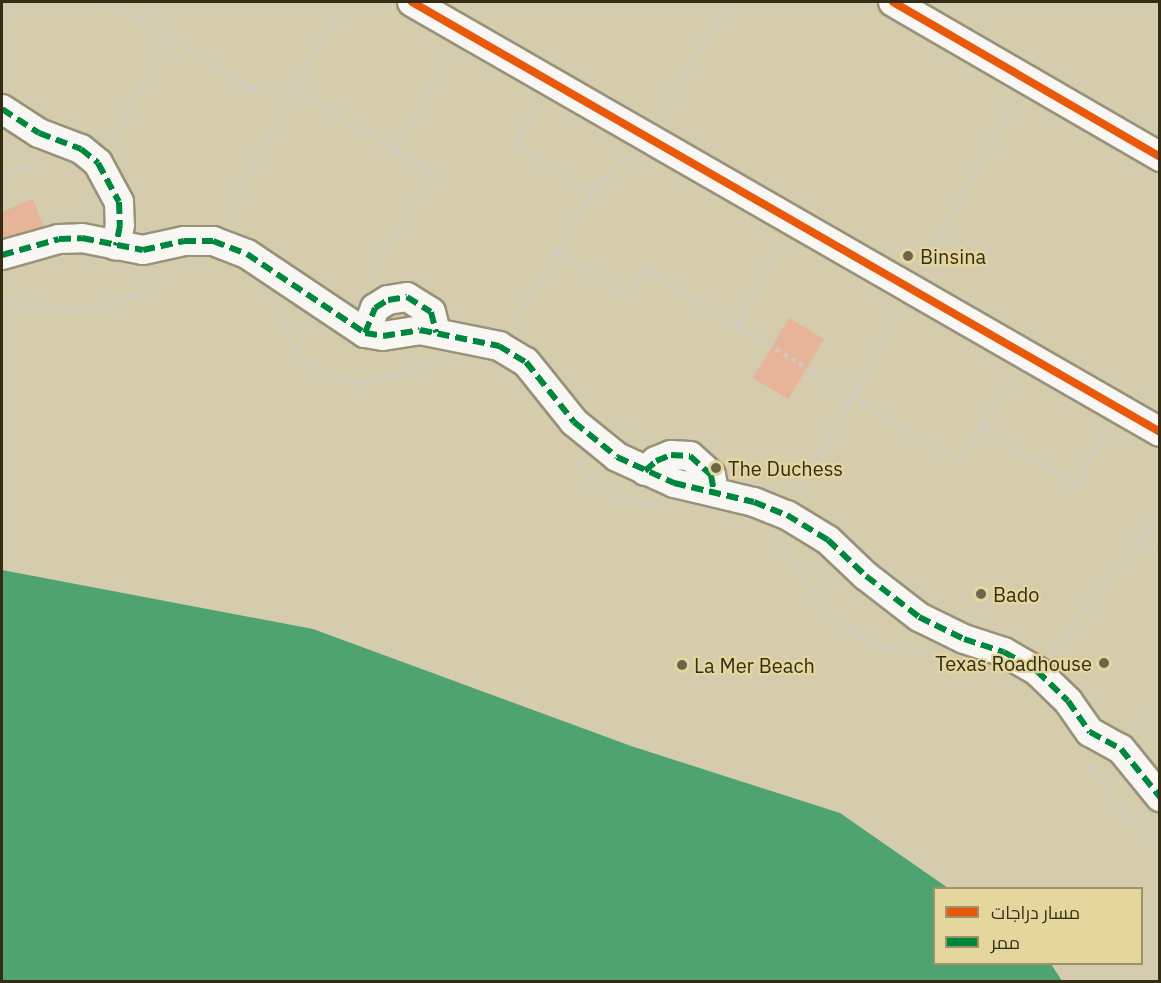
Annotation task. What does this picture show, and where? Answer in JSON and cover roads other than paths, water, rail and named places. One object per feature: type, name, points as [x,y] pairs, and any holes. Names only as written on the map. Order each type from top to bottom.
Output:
[{"type":"street","points":[[412,2],[1160,432]]},
{"type":"street","points":[[893,2],[1160,157]]},
{"type":"street","points":[[2,109],[39,133],[81,149],[98,163],[111,182],[119,202],[120,225],[116,246]]},
{"type":"street","points":[[2,255],[59,239],[82,238],[143,250],[192,240],[213,241],[247,254],[365,333],[383,336],[407,331],[436,332],[499,346],[542,377],[562,408],[594,441],[645,471],[754,502],[808,526],[919,616],[964,639],[1004,652],[1037,671],[1068,701],[1090,732],[1104,744],[1121,749],[1160,797]]},
{"type":"street","points":[[365,333],[375,308],[388,300],[407,297],[431,312],[436,332]]},
{"type":"place","name":"Binsina","points":[[908,256]]},
{"type":"place","name":"The Duchess","points":[[716,468]]},
{"type":"place","name":"Bado","points":[[981,594]]},
{"type":"place","name":"Texas Roadhouse","points":[[1104,663]]},
{"type":"place","name":"La Mer Beach","points":[[682,665]]}]
